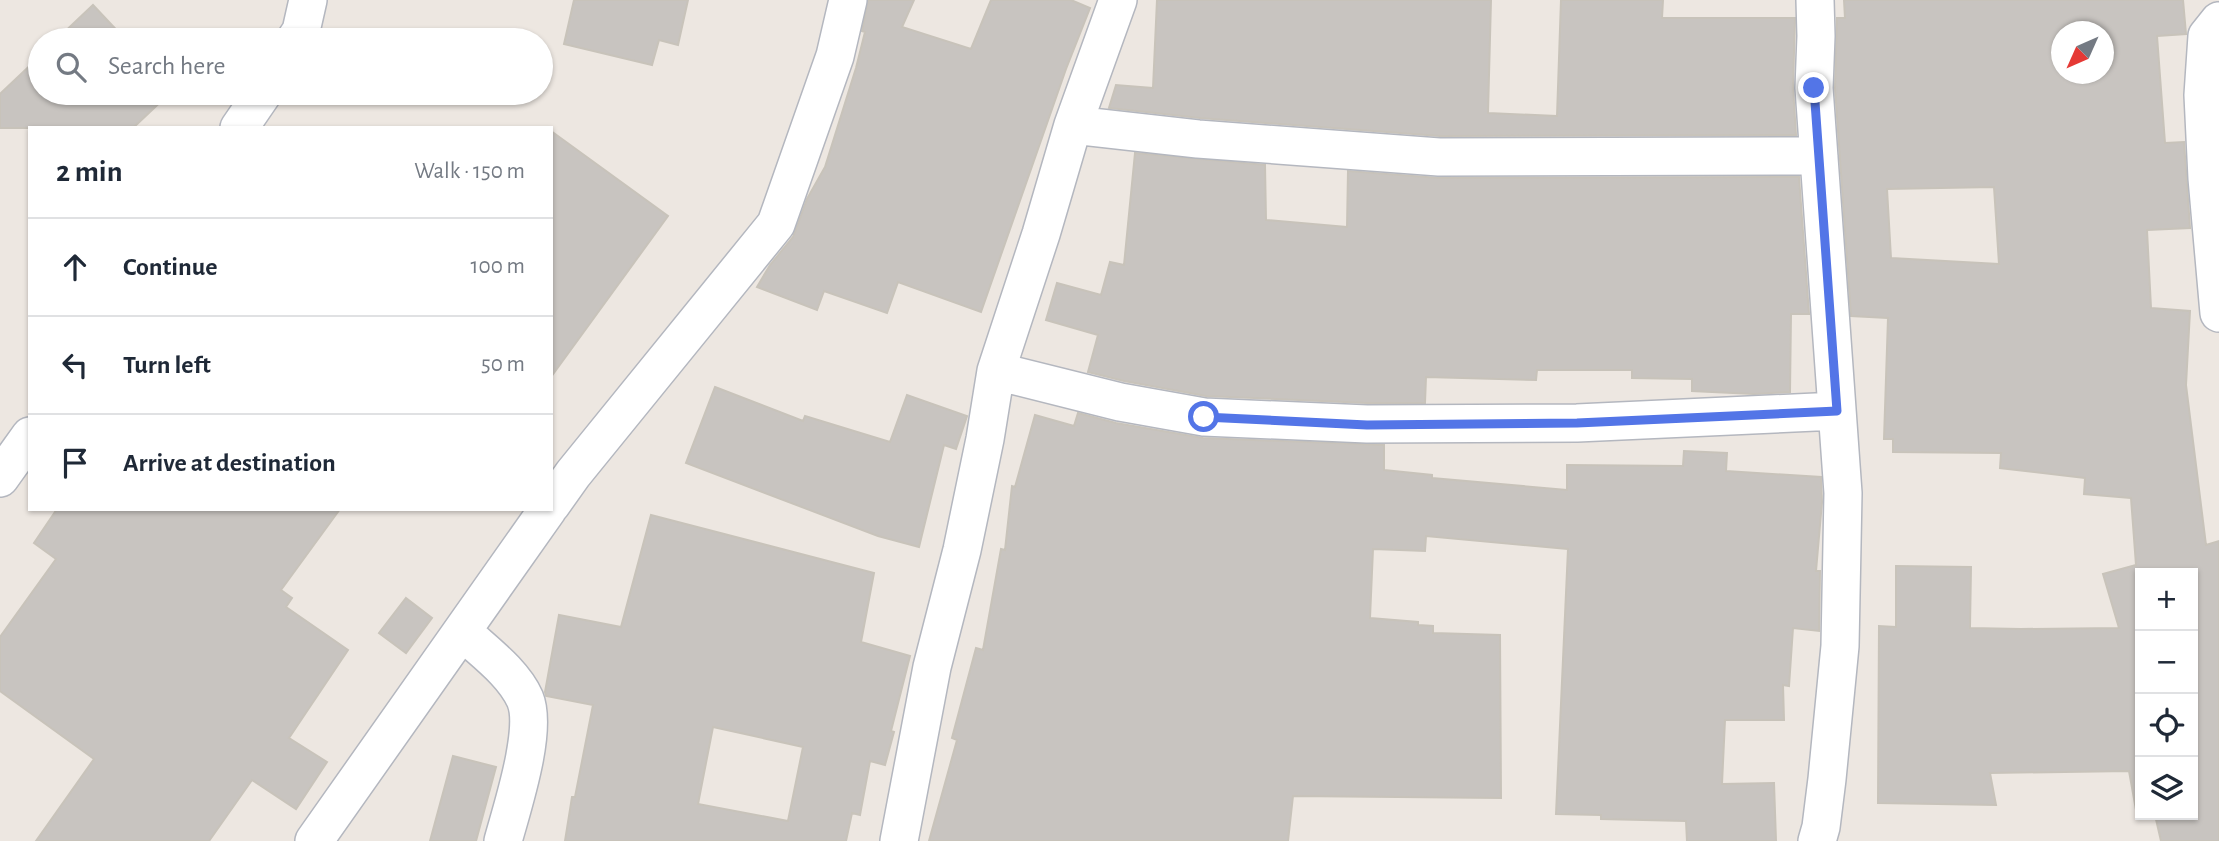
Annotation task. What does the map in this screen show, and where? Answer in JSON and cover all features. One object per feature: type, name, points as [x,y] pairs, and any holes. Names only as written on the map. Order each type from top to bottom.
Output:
[{"type":"street","points":[[302,28],[308,0]]},
{"type":"street","points":[[553,503],[573,474],[776,224],[835,56],[848,0]]},
{"type":"street","points":[[899,841],[932,667],[962,550],[996,371],[1073,125],[1118,0]]},
{"type":"street","points":[[1815,0],[1814,88],[1843,493],[1840,646],[1827,779],[1821,827],[1816,841]]},
{"type":"street","points":[[2219,22],[2207,36],[2203,95],[2219,313]]},
{"type":"street","points":[[240,126],[255,105]]},
{"type":"street","points":[[1073,125],[1198,139],[1439,157],[1819,156]]},
{"type":"street","points":[[996,371],[1120,402],[1204,417],[1367,425],[1564,423],[1837,411]]},
{"type":"street","points":[[0,478],[28,439]]},
{"type":"street","points":[[314,841],[547,511]]},
{"type":"street","points":[[463,632],[509,676],[526,700],[529,735],[503,841]]},
{"type":"building","points":[[574,0],[688,0],[678,45],[659,40],[652,65],[564,44]]},
{"type":"building","points":[[868,0],[914,0],[902,27],[971,49],[991,0],[1071,0],[1090,8],[981,312],[898,282],[887,313],[824,291],[817,310],[757,287],[770,265],[793,237],[807,199],[825,167],[856,68],[865,32],[862,31]]},
{"type":"building","points":[[1157,0],[1491,0],[1488,113],[1557,116],[1561,0],[1663,0],[1662,18],[1795,18],[1793,87],[1796,135],[1440,136],[1200,118],[1109,108],[1116,85],[1153,88]]},
{"type":"building","points":[[1844,0],[2183,0],[2186,34],[2157,36],[2165,143],[2184,142],[2190,228],[2147,230],[2151,308],[2190,311],[2186,385],[2206,545],[2219,541],[2219,841],[2161,841],[2156,820],[2198,820],[2198,568],[2135,568],[2135,804],[2129,771],[1990,773],[1996,805],[1878,803],[1879,626],[1896,627],[1896,566],[1971,567],[1970,628],[2021,629],[2119,628],[2103,574],[2136,565],[2131,498],[2084,494],[2085,478],[2000,468],[2001,453],[1893,452],[1893,439],[1884,439],[1888,318],[1851,316],[1835,88],[1837,18],[1845,18]],"holes":[[[1994,187],[1999,264],[1891,258],[1887,189]]]},
{"type":"building","points":[[93,5],[115,28],[69,28]]},
{"type":"building","points":[[28,67],[28,105],[157,105],[135,126],[0,128],[0,94]]},
{"type":"building","points":[[553,132],[668,216],[553,374]]},
{"type":"building","points":[[1135,153],[1265,165],[1266,220],[1347,227],[1348,171],[1439,178],[1799,177],[1809,314],[1791,314],[1790,392],[1754,394],[1692,391],[1692,379],[1632,378],[1632,370],[1537,370],[1536,380],[1426,377],[1425,403],[1367,403],[1206,396],[1088,372],[1098,335],[1046,320],[1057,283],[1101,295],[1110,262],[1124,265]]},
{"type":"building","points":[[715,387],[803,421],[805,416],[890,442],[907,395],[967,416],[956,449],[944,445],[919,547],[878,536],[686,463]]},
{"type":"building","points":[[1078,413],[1116,423],[1203,438],[1384,445],[1384,470],[1432,475],[1432,478],[1567,490],[1567,465],[1683,466],[1684,451],[1727,453],[1726,471],[1821,477],[1822,502],[1816,571],[1820,571],[1819,631],[1793,628],[1789,686],[1783,685],[1784,720],[1725,720],[1722,784],[1774,783],[1776,841],[1687,841],[1686,821],[1601,819],[1601,815],[1556,814],[1568,549],[1426,536],[1425,551],[1373,549],[1370,618],[1418,622],[1418,625],[1433,626],[1433,633],[1500,635],[1501,798],[1293,796],[1288,841],[929,841],[957,740],[952,738],[976,648],[983,650],[1001,549],[1005,550],[1012,486],[1015,487],[1035,415],[1074,426]]},
{"type":"building","points":[[56,511],[339,511],[281,590],[292,598],[286,607],[348,650],[289,738],[327,762],[296,809],[252,780],[209,841],[36,841],[94,759],[0,691],[0,637],[56,559],[34,543]]},
{"type":"building","points":[[651,515],[874,573],[861,642],[910,656],[885,765],[870,761],[860,815],[852,813],[846,841],[565,841],[593,705],[546,696],[559,615],[621,627]],"holes":[[[713,727],[803,747],[788,821],[698,804]]]},
{"type":"building","points":[[406,598],[432,618],[406,653],[379,633]]},
{"type":"building","points":[[453,756],[496,767],[476,841],[430,841]]},
{"type":"route","points":[[1204,417],[1367,425],[1577,423],[1837,411],[1814,88]]}]
